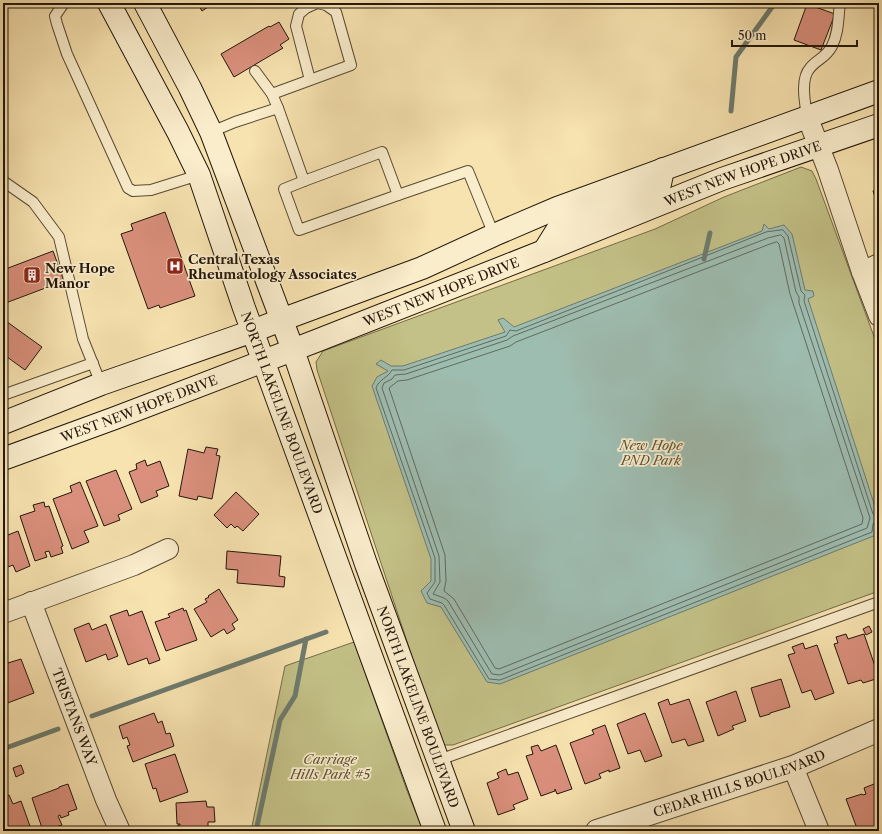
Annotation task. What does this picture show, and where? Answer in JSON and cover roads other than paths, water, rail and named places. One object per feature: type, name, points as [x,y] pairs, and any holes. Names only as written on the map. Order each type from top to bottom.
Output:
[{"type":"main road","name":"NORTH LAKELINE BOULEVARD","points":[[109,3],[178,132],[199,175],[244,308],[435,831]]},
{"type":"main road","name":"NORTH LAKELINE BOULEVARD","points":[[145,3],[190,88],[211,132],[293,350],[366,564],[464,831]]},
{"type":"main road","points":[[3,423],[101,384],[253,331],[422,268],[557,208],[879,91]]},
{"type":"main road","name":"WEST NEW HOPE DRIVE","points":[[3,459],[293,350],[722,179],[879,125]]},
{"type":"main road","points":[[544,251],[559,227],[646,194],[660,184],[663,170]]},
{"type":"main road","name":"CEDAR HILLS BOULEVARD","points":[[597,831],[793,767],[879,730]]},
{"type":"street","points":[[807,116],[818,147],[871,268],[879,316]]},
{"type":"street","points":[[3,613],[134,565],[168,549]]},
{"type":"street","name":"TRISTANS WAY","points":[[31,602],[106,800],[120,831]]},
{"type":"street","points":[[793,767],[819,831]]},
{"type":"lane","points":[[64,3],[55,16],[56,24],[67,54],[128,188],[133,191],[151,190],[199,175]]},
{"type":"lane","points":[[272,94],[351,65],[336,12],[326,5],[316,3],[306,8],[299,14],[296,26],[310,80]]},
{"type":"lane","points":[[807,116],[804,85],[810,68],[824,58],[832,47],[838,28],[840,3]]},
{"type":"lane","points":[[256,71],[272,94],[304,181]]},
{"type":"lane","points":[[211,132],[235,122],[278,108]]},
{"type":"lane","points":[[398,195],[382,152],[284,189],[299,230],[468,171],[494,235]]},
{"type":"lane","points":[[3,181],[33,202],[59,237],[83,339],[101,384]]},
{"type":"lane","points":[[3,395],[93,363]]},
{"type":"lane","points":[[439,760],[879,602]]},
{"type":"water","name":"New Hope PND Park","points":[[764,224],[769,229],[784,225],[792,234],[805,290],[813,291],[814,296],[808,299],[878,516],[876,535],[500,684],[487,682],[441,607],[427,603],[421,591],[431,581],[431,559],[372,386],[377,377],[388,371],[376,364],[381,360],[391,366],[403,366],[505,332],[498,320],[503,318],[514,327],[762,231]]},
{"type":"waterway","points":[[731,111],[736,57],[775,3]]},
{"type":"waterway","points":[[704,259],[710,233]]},
{"type":"waterway","points":[[92,716],[326,632]]},
{"type":"waterway","points":[[256,831],[280,720],[295,696],[306,639]]},
{"type":"waterway","points":[[3,749],[58,729]]},
{"type":"place","name":"Central Texas Rheumatology Associates","points":[[175,266]]},
{"type":"place","name":"New Hope Manor","points":[[32,275]]},
{"type":"park label","name":"Carriage Hills Park #5","points":[[330,766]]}]
